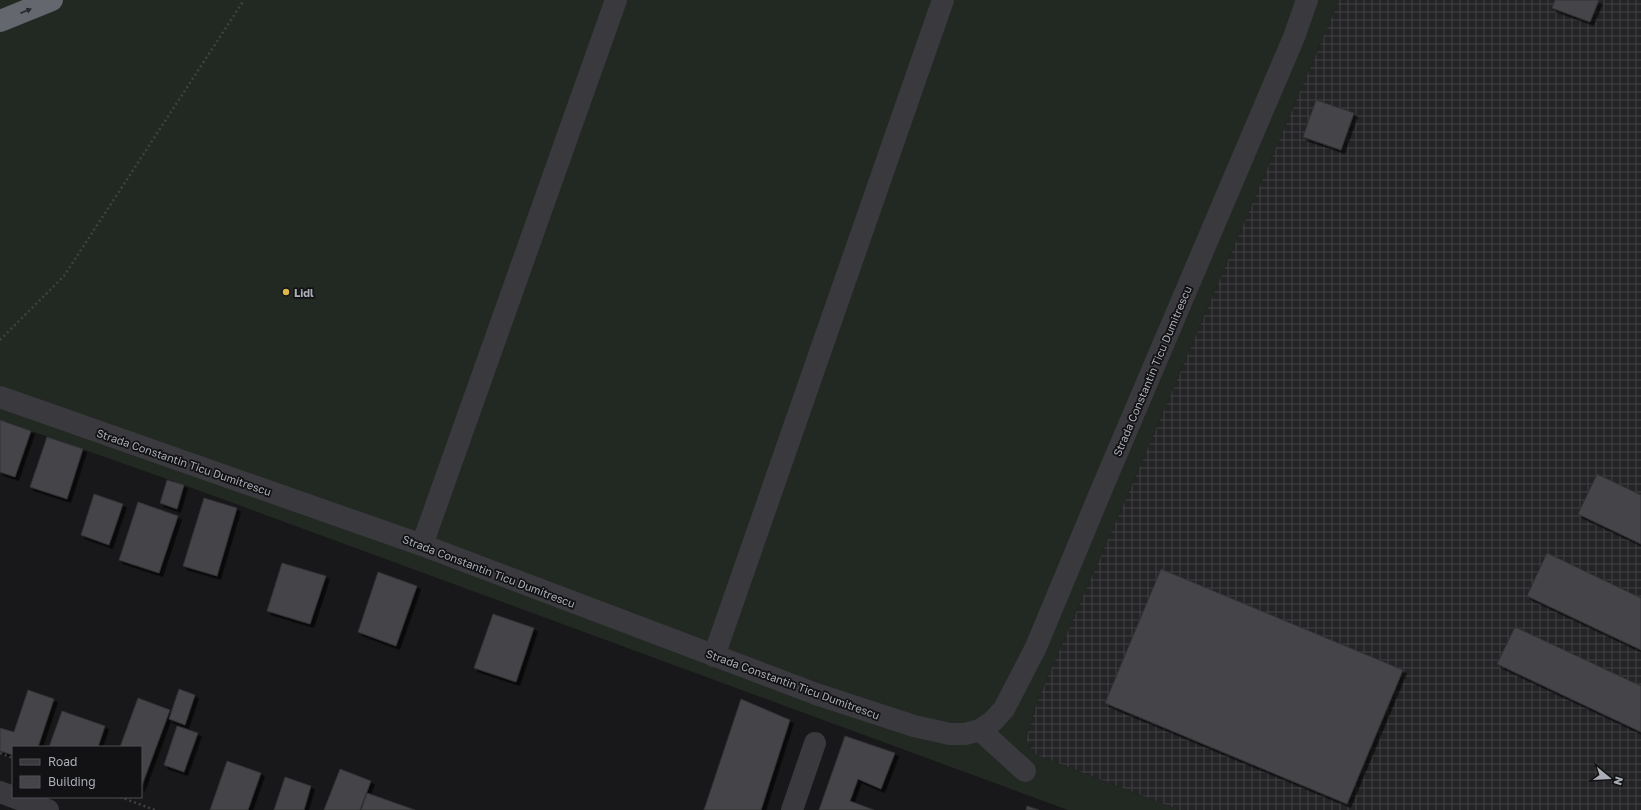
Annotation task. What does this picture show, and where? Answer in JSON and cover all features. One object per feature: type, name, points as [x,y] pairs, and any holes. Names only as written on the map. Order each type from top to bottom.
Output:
[{"type":"highway","points":[[0,21],[52,0]]},
{"type":"street","points":[[422,545],[616,0]]},
{"type":"street","points":[[714,656],[943,0]]},
{"type":"street","name":"Strada Constantin Ticu Dumitrescu","points":[[0,397],[422,545],[816,694],[914,726],[950,734],[965,734],[980,730],[992,722],[1004,709],[1036,647],[1291,44],[1307,0]]},
{"type":"street","points":[[980,730],[1025,771]]},
{"type":"street","points":[[792,810],[815,743]]},
{"type":"street","points":[[0,792],[12,796]]},
{"type":"street","points":[[16,798],[48,810]]},
{"type":"path","points":[[0,340],[64,276],[244,0]]},
{"type":"path","points":[[0,753],[12,758]]},
{"type":"path","points":[[123,798],[155,810]]},
{"type":"shaded area","points":[[0,0],[1339,0],[1137,473],[1038,699],[1026,739],[1034,754],[1179,810],[1068,810],[184,485],[0,420]]},
{"type":"shaded area","points":[[1339,0],[1641,0],[1641,810],[1179,810],[1034,754],[1026,739],[1038,699],[1137,473]]},
{"type":"building","points":[[1555,0],[1599,0],[1590,22],[1552,8]]},
{"type":"building","points":[[1316,100],[1354,113],[1341,150],[1303,137]]},
{"type":"building","points":[[0,420],[31,431],[15,477],[0,472]]},
{"type":"building","points":[[47,437],[83,449],[67,499],[30,487]]},
{"type":"building","points":[[1597,474],[1641,495],[1641,544],[1578,514]]},
{"type":"building","points":[[167,480],[184,485],[177,509],[160,503]]},
{"type":"building","points":[[94,494],[123,504],[109,545],[81,535]]},
{"type":"building","points":[[204,498],[237,508],[217,576],[183,566]]},
{"type":"building","points":[[138,502],[178,516],[159,573],[119,560]]},
{"type":"building","points":[[1547,553],[1641,598],[1641,650],[1527,596]]},
{"type":"building","points":[[282,563],[326,576],[310,624],[267,611]]},
{"type":"building","points":[[1161,569],[1403,670],[1347,804],[1105,703]]},
{"type":"building","points":[[378,572],[417,586],[396,646],[358,632]]},
{"type":"building","points":[[493,614],[534,628],[516,682],[474,668]]},
{"type":"building","points":[[1515,627],[1641,686],[1641,732],[1497,664]]},
{"type":"building","points":[[179,689],[195,695],[185,725],[169,719]]},
{"type":"building","points":[[28,690],[54,699],[38,746],[12,746],[12,755],[0,751],[0,728],[14,732]]},
{"type":"building","points":[[138,698],[170,710],[142,785],[142,746],[120,746]]},
{"type":"building","points":[[741,699],[790,720],[761,810],[704,810]]},
{"type":"building","points":[[62,711],[105,726],[98,746],[49,746]]},
{"type":"building","points":[[177,726],[198,733],[184,772],[164,765]]},
{"type":"building","points":[[845,736],[895,753],[881,789],[858,779],[850,801],[874,810],[819,810]]},
{"type":"building","points":[[227,761],[261,773],[248,810],[210,810]]},
{"type":"building","points":[[340,769],[371,781],[360,810],[324,810]]},
{"type":"building","points":[[285,777],[311,786],[304,810],[274,810]]},
{"type":"building","points":[[367,793],[415,810],[361,810]]},
{"type":"building","points":[[1027,806],[1039,810],[1026,810]]},
{"type":"place","name":"Lidl","points":[[286,292]]}]
